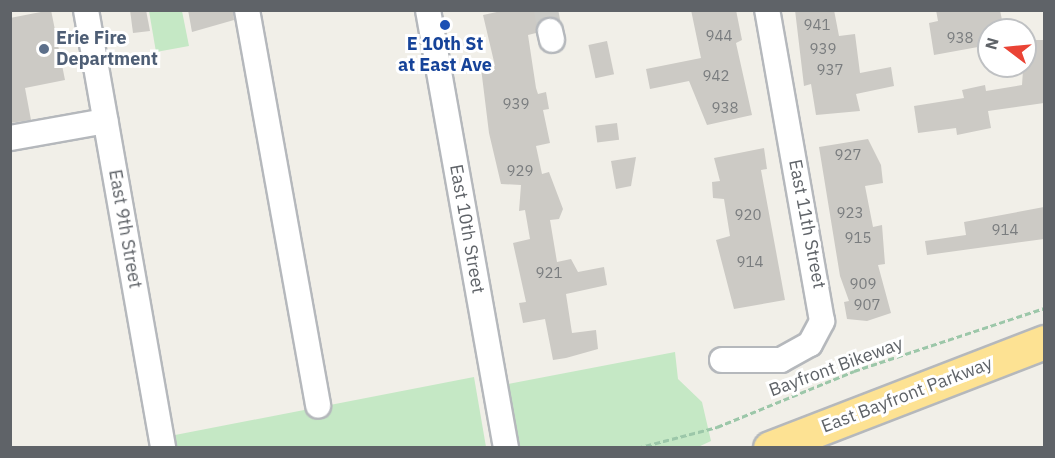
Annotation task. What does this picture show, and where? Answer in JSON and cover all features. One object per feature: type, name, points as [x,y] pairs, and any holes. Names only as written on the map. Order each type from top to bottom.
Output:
[{"type":"highway","name":"East Bayfront Parkway","points":[[770,447],[1044,342]]},
{"type":"street","name":"East 9th Street","points":[[86,10],[163,447]]},
{"type":"street","points":[[247,10],[318,406]]},
{"type":"street","name":"East 10th Street","points":[[429,10],[506,447]]},
{"type":"street","name":"East 11th Street","points":[[722,360],[781,360],[810,344],[822,321],[767,10]]},
{"type":"street","points":[[10,138],[105,121]]},
{"type":"path","name":"Bayfront Bikeway","points":[[637,447],[717,427],[854,371],[1044,308]]},
{"type":"green space","points":[[149,11],[182,11],[189,46],[156,52]]},
{"type":"green space","points":[[675,352],[678,379],[702,402],[711,441],[696,448],[519,447],[508,384]]},
{"type":"green space","points":[[474,377],[486,447],[177,448],[175,435]]},
{"type":"building","points":[[51,10],[65,80],[25,88],[31,120],[10,123],[10,18]]},
{"type":"building","points":[[130,10],[146,10],[150,31],[133,33]]},
{"type":"building","points":[[188,10],[233,10],[234,20],[192,32]]},
{"type":"building","points":[[506,10],[553,10],[555,18],[541,20],[536,33],[528,35],[536,88],[538,94],[546,92],[549,109],[543,110],[550,143],[536,146],[542,174],[549,172],[563,209],[559,219],[550,220],[557,262],[571,259],[578,272],[604,267],[607,285],[566,294],[572,333],[596,330],[598,349],[553,360],[545,319],[523,323],[519,303],[526,302],[513,243],[530,239],[525,210],[519,211],[521,185],[501,184],[489,133],[481,68],[495,66],[483,15]]},
{"type":"building","points":[[691,10],[736,10],[742,40],[736,43],[752,115],[707,125],[689,81],[650,89],[646,69],[701,58]]},
{"type":"building","points":[[795,10],[834,10],[839,36],[855,34],[860,73],[891,67],[894,86],[856,94],[860,111],[816,115],[811,84],[804,86]]},
{"type":"building","points":[[936,10],[1000,10],[1002,18],[977,18],[977,47],[934,55],[929,23],[938,21]]},
{"type":"building","points":[[1037,40],[1044,40],[1044,103],[988,111],[991,128],[957,135],[956,128],[918,133],[914,106],[964,98],[962,90],[985,85],[986,91],[1022,85],[1022,78],[1037,78]]},
{"type":"building","points":[[607,41],[614,74],[595,78],[588,45]]},
{"type":"building","points":[[617,123],[619,140],[597,143],[595,126]]},
{"type":"building","points":[[868,139],[881,165],[883,183],[865,186],[873,227],[882,225],[885,264],[878,265],[891,313],[867,321],[847,319],[844,302],[849,301],[840,276],[819,147]]},
{"type":"building","points":[[764,148],[767,169],[761,170],[785,300],[734,309],[716,240],[730,236],[724,199],[713,198],[712,182],[720,181],[714,158]]},
{"type":"building","points":[[636,157],[631,186],[616,189],[611,161]]},
{"type":"building","points":[[1044,207],[1044,239],[927,255],[925,241],[966,235],[964,222]]},
{"type":"tunnel","points":[[546,10],[550,31]]},
{"type":"place","name":"E 10th St at East Ave","points":[[445,25]]},
{"type":"place","name":"Erie Fire Department","points":[[44,49]]}]
